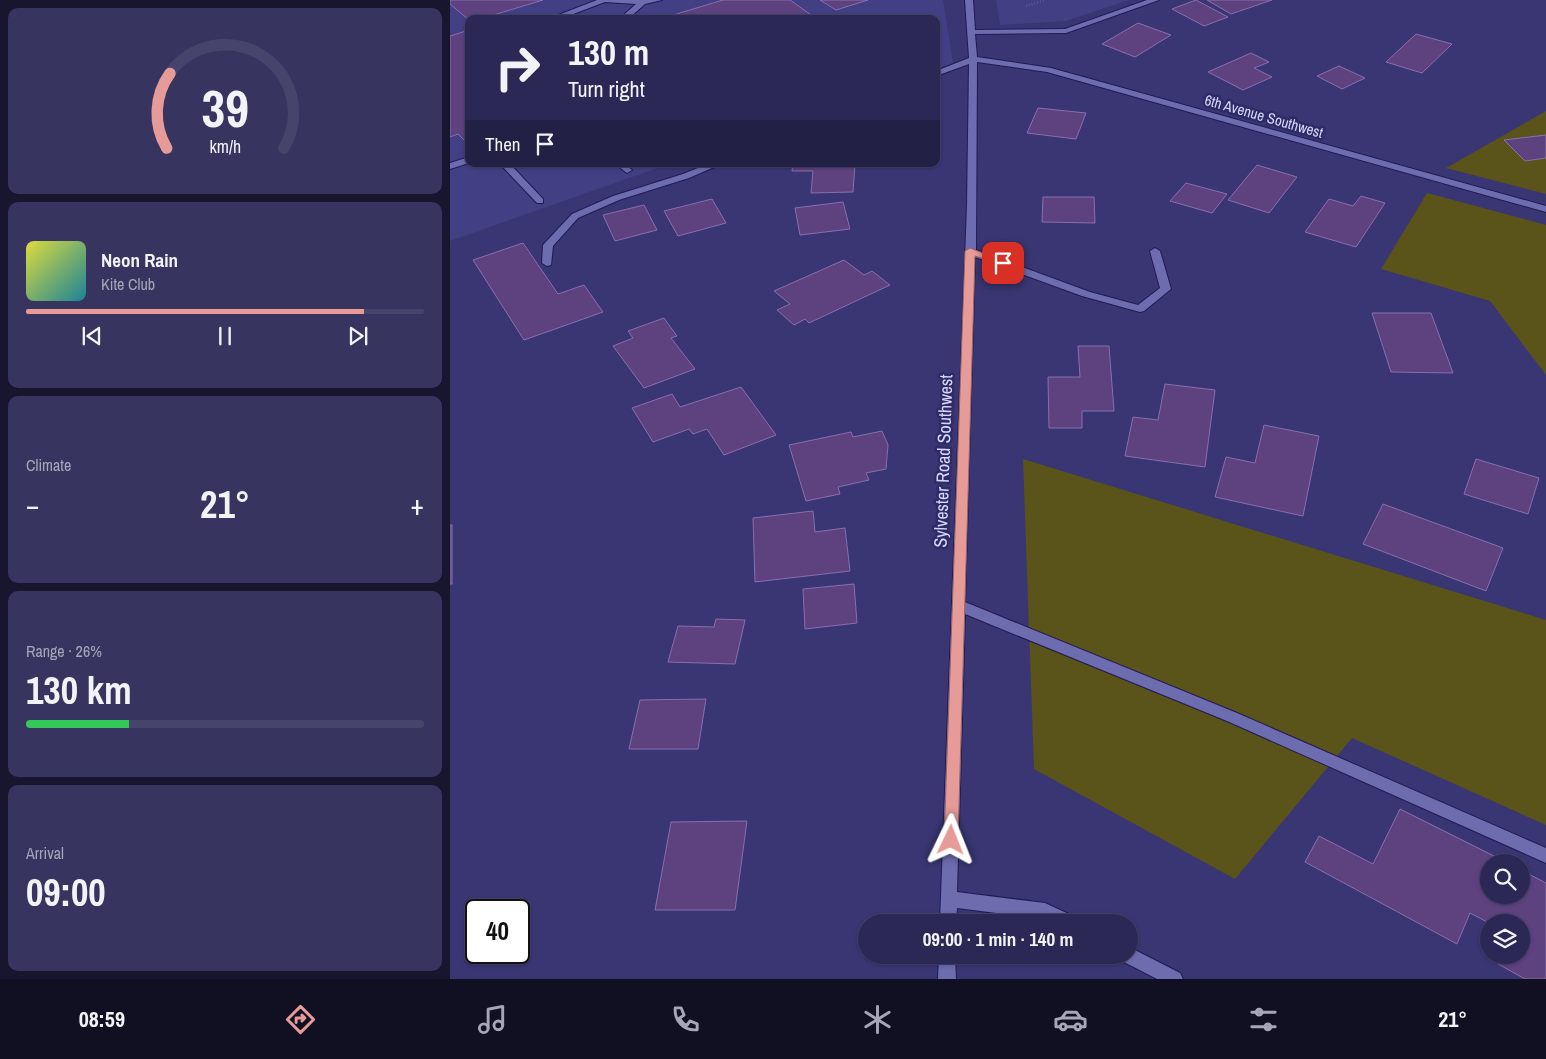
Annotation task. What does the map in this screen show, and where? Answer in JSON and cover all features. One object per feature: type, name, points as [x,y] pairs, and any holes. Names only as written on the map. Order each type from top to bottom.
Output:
[{"type":"street","points":[[563,15],[604,0],[643,2],[658,0]]},
{"type":"street","name":"Sylvester Road Southwest","points":[[948,914],[970,251],[973,59],[969,0]]},
{"type":"street","points":[[971,32],[1066,31],[1155,0]]},
{"type":"street","points":[[627,15],[643,2]]},
{"type":"street","points":[[940,72],[973,59]]},
{"type":"street","name":"6th Avenue Southwest","points":[[973,59],[1048,70],[1546,209]]},
{"type":"street","points":[[450,166],[465,161]]},
{"type":"street","points":[[508,167],[540,202]]},
{"type":"street","points":[[547,263],[548,245],[575,216],[616,198],[708,167]]},
{"type":"street","points":[[970,251],[1086,294],[1140,308],[1166,288],[1156,251]]},
{"type":"street","points":[[958,605],[1232,717],[1546,856]]},
{"type":"street","points":[[949,899],[1044,911],[1050,914]]},
{"type":"street","points":[[1138,960],[1174,979]]},
{"type":"street","points":[[947,964],[947,979]]},
{"type":"shaded area","points":[[450,0],[943,0],[953,63],[940,68],[940,15],[465,15],[465,167],[660,167],[450,241]]},
{"type":"shaded area","points":[[996,0],[1129,0],[1066,21],[1000,25]]},
{"type":"shaded area","points":[[1546,111],[1546,194],[1446,168]]},
{"type":"shaded area","points":[[1427,193],[1546,225],[1546,375],[1490,301],[1381,269]]},
{"type":"shaded area","points":[[1023,459],[1546,620],[1546,825],[1352,738],[1235,879],[1034,769]]},
{"type":"building","points":[[450,0],[543,0],[493,15],[465,15],[465,17],[450,4]]},
{"type":"building","points":[[723,0],[790,0],[811,15],[673,15]]},
{"type":"building","points":[[820,0],[868,0],[836,10]]},
{"type":"building","points":[[1196,0],[1228,17],[1204,26],[1172,9]]},
{"type":"building","points":[[1207,0],[1272,0],[1231,14]]},
{"type":"building","points":[[1138,23],[1171,35],[1135,57],[1102,44]]},
{"type":"building","points":[[465,31],[465,141],[458,134],[450,137],[450,36]]},
{"type":"building","points":[[1416,34],[1452,44],[1422,73],[1386,62]]},
{"type":"building","points":[[1251,53],[1269,62],[1254,68],[1272,77],[1243,90],[1208,72]]},
{"type":"building","points":[[1339,66],[1365,78],[1342,89],[1317,76]]},
{"type":"building","points":[[1038,108],[1086,113],[1076,139],[1027,133]]},
{"type":"building","points":[[1546,135],[1546,158],[1525,161],[1504,140]]},
{"type":"building","points":[[1257,165],[1297,177],[1269,213],[1228,200]]},
{"type":"building","points":[[793,167],[855,167],[853,192],[811,193],[813,171],[792,171]]},
{"type":"building","points":[[1186,183],[1227,194],[1212,213],[1170,201]]},
{"type":"building","points":[[1361,196],[1385,203],[1356,247],[1305,232],[1329,199],[1353,206]]},
{"type":"building","points":[[1043,197],[1094,197],[1095,223],[1042,222]]},
{"type":"building","points":[[712,199],[726,223],[678,236],[664,211]]},
{"type":"building","points":[[843,202],[850,229],[800,235],[795,208]]},
{"type":"building","points":[[644,205],[657,230],[615,241],[603,215]]},
{"type":"building","points":[[523,243],[558,294],[584,285],[603,312],[524,340],[473,260]]},
{"type":"building","points":[[844,260],[864,275],[872,271],[890,285],[809,323],[805,319],[794,325],[777,310],[790,304],[774,291]]},
{"type":"building","points":[[1372,313],[1431,313],[1453,373],[1391,372]]},
{"type":"building","points":[[664,318],[677,336],[671,338],[695,369],[644,388],[613,346],[633,338],[628,331]]},
{"type":"building","points":[[1078,346],[1109,346],[1114,411],[1082,411],[1082,428],[1049,428],[1048,377],[1080,377]]},
{"type":"building","points":[[1165,384],[1215,390],[1205,467],[1125,456],[1133,417],[1158,420]]},
{"type":"building","points":[[741,387],[776,435],[724,455],[707,429],[693,434],[689,429],[653,442],[632,408],[672,394],[680,407]]},
{"type":"building","points":[[1264,425],[1319,436],[1303,516],[1215,497],[1226,457],[1255,463]]},
{"type":"building","points":[[882,431],[888,445],[886,469],[866,473],[869,480],[838,487],[840,494],[806,501],[789,445],[851,432],[853,437]]},
{"type":"building","points":[[1476,459],[1539,478],[1528,514],[1464,494]]},
{"type":"building","points":[[1383,504],[1503,548],[1486,591],[1363,544]]},
{"type":"building","points":[[813,511],[815,532],[845,528],[850,571],[755,582],[753,518]]},
{"type":"building","points":[[450,525],[452,525],[452,584],[450,584]]},
{"type":"building","points":[[854,584],[857,623],[805,629],[803,589]]},
{"type":"building","points":[[716,619],[745,620],[735,664],[668,662],[678,626],[714,627]]},
{"type":"building","points":[[706,699],[698,749],[629,749],[640,700]]},
{"type":"building","points":[[1400,809],[1490,854],[1480,854],[1480,904],[1530,904],[1530,875],[1546,883],[1546,979],[1525,979],[1498,964],[1530,964],[1530,914],[1480,914],[1480,918],[1470,913],[1457,944],[1305,862],[1319,836],[1373,864]]},
{"type":"building","points":[[747,821],[735,910],[655,910],[671,822]]},
{"type":"route","points":[[951,840],[970,251],[1003,263]]}]
